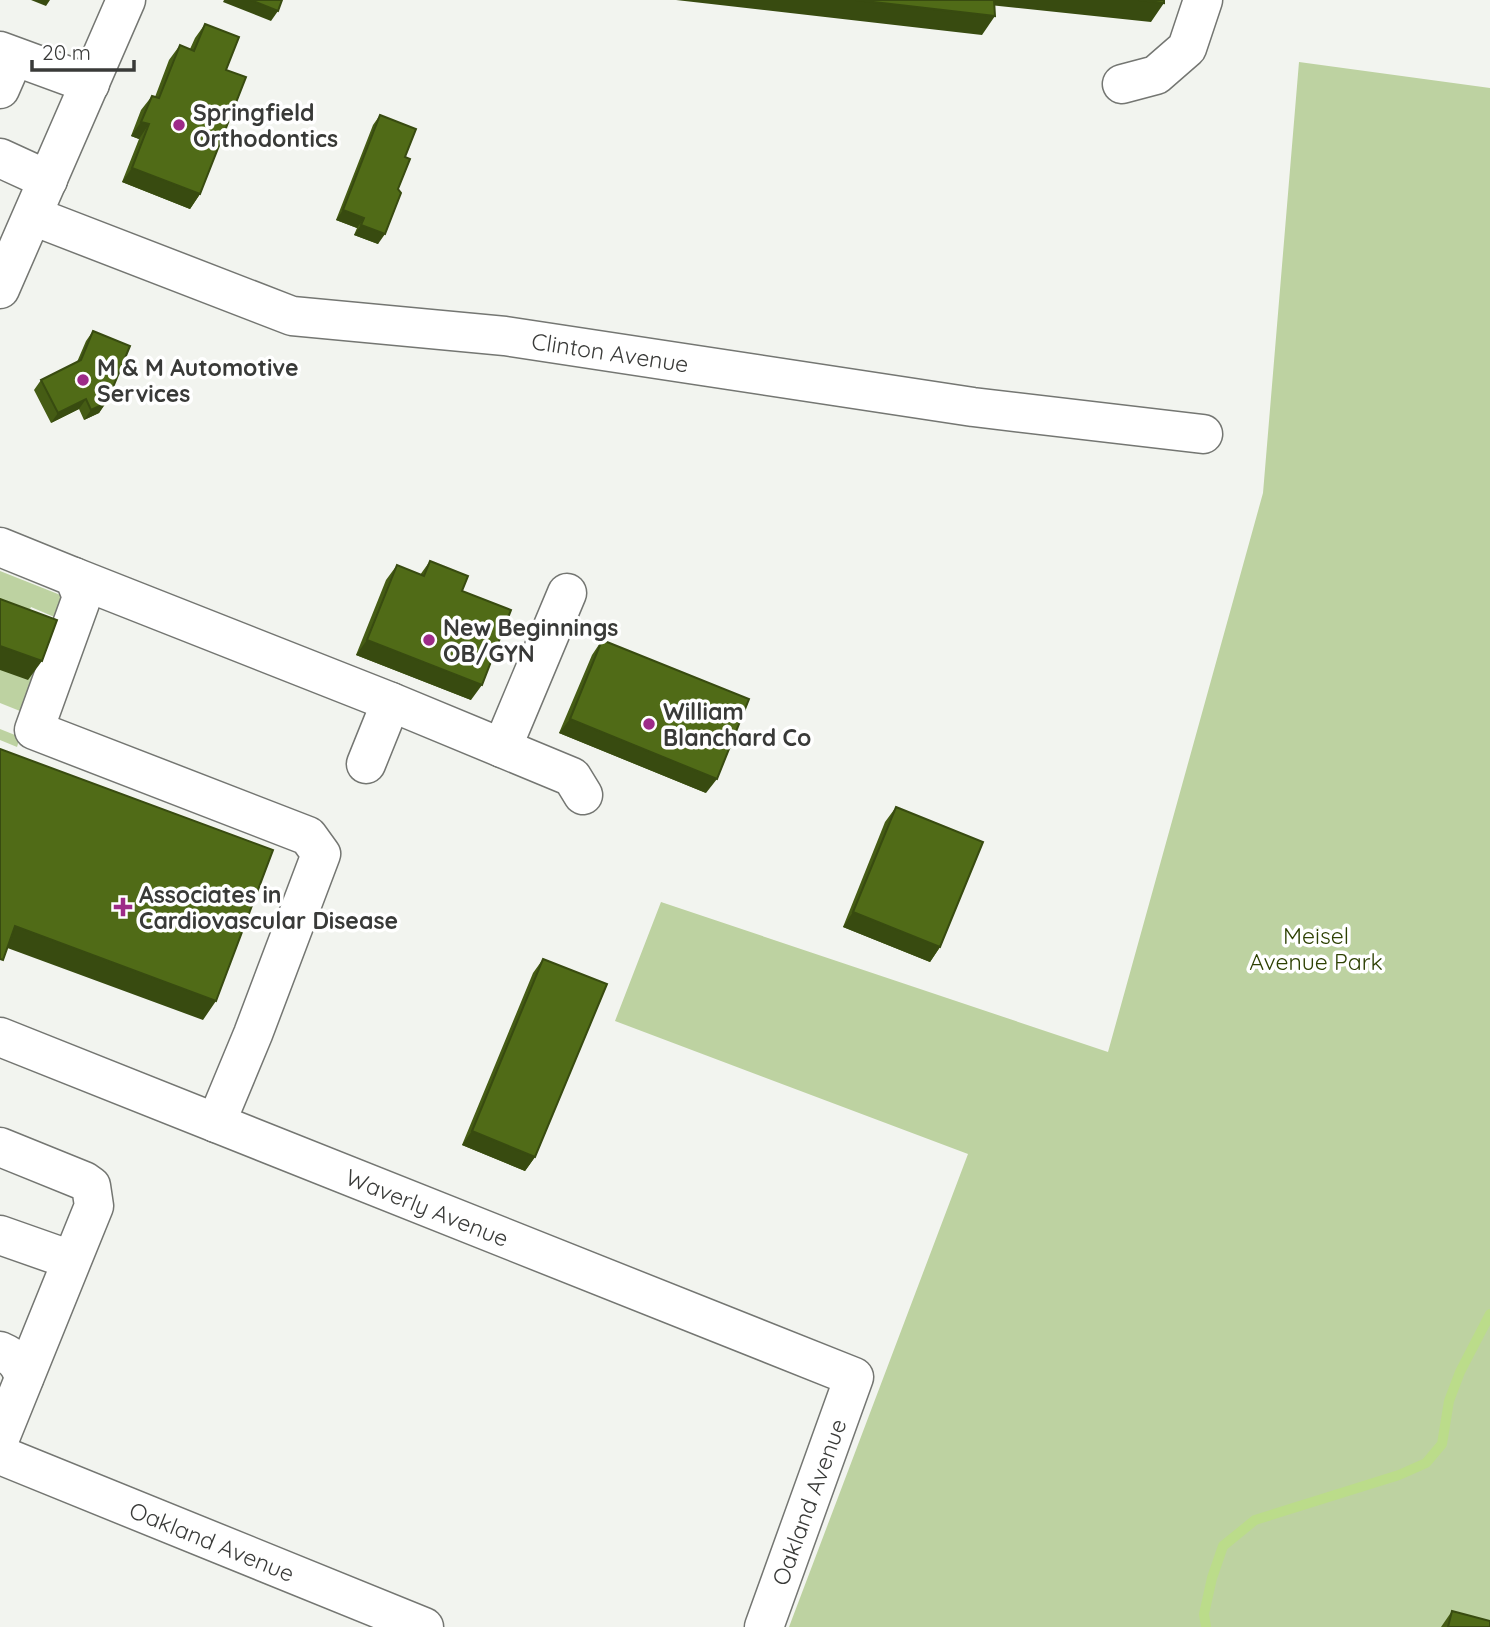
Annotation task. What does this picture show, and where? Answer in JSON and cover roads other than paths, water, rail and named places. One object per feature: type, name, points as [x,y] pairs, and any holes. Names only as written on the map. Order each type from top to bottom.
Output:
[{"type":"street","points":[[0,289],[126,0]]},
{"type":"street","points":[[1122,84],[1156,75],[1187,48],[1203,0]]},
{"type":"street","points":[[5,66],[90,84]]},
{"type":"street","points":[[0,158],[48,180]]},
{"type":"street","name":"Clinton Avenue","points":[[33,216],[292,316],[505,336],[973,407],[1203,434]]},
{"type":"street","points":[[0,547],[572,777],[583,795]]},
{"type":"street","points":[[74,577],[82,597],[34,730],[308,836],[320,854],[253,1034],[216,1122]]},
{"type":"street","points":[[502,748],[567,593]]},
{"type":"street","points":[[366,764],[391,702]]},
{"type":"street","name":"Waverly Avenue","points":[[3,1046],[216,1122],[854,1377]]},
{"type":"street","points":[[0,1147],[84,1181],[91,1186],[94,1206],[71,1260],[12,1364],[0,1438]]},
{"type":"street","points":[[0,1236],[71,1260]]},
{"type":"street","name":"Oakland Avenue","points":[[764,1627],[854,1377]]},
{"type":"street","name":"Oakland Avenue","points":[[0,1455],[424,1627]]},
{"type":"waterway","points":[[1206,1627],[1204,1614],[1223,1546],[1255,1520],[1399,1475],[1426,1463],[1442,1444],[1449,1401],[1460,1372],[1490,1314]]},
{"type":"place","name":"Springfield Orthodontics","points":[[179,125]]},
{"type":"place","name":"M & M Automotive Services","points":[[83,380]]},
{"type":"place","name":"New Beginnings OB/GYN","points":[[429,640]]},
{"type":"place","name":"William Blanchard Co","points":[[649,724]]},
{"type":"place","name":"Associates in Cardiovascular Disease","points":[[123,907]]},
{"type":"park label","name":"Meisel Avenue Park","points":[[1316,948]]}]
